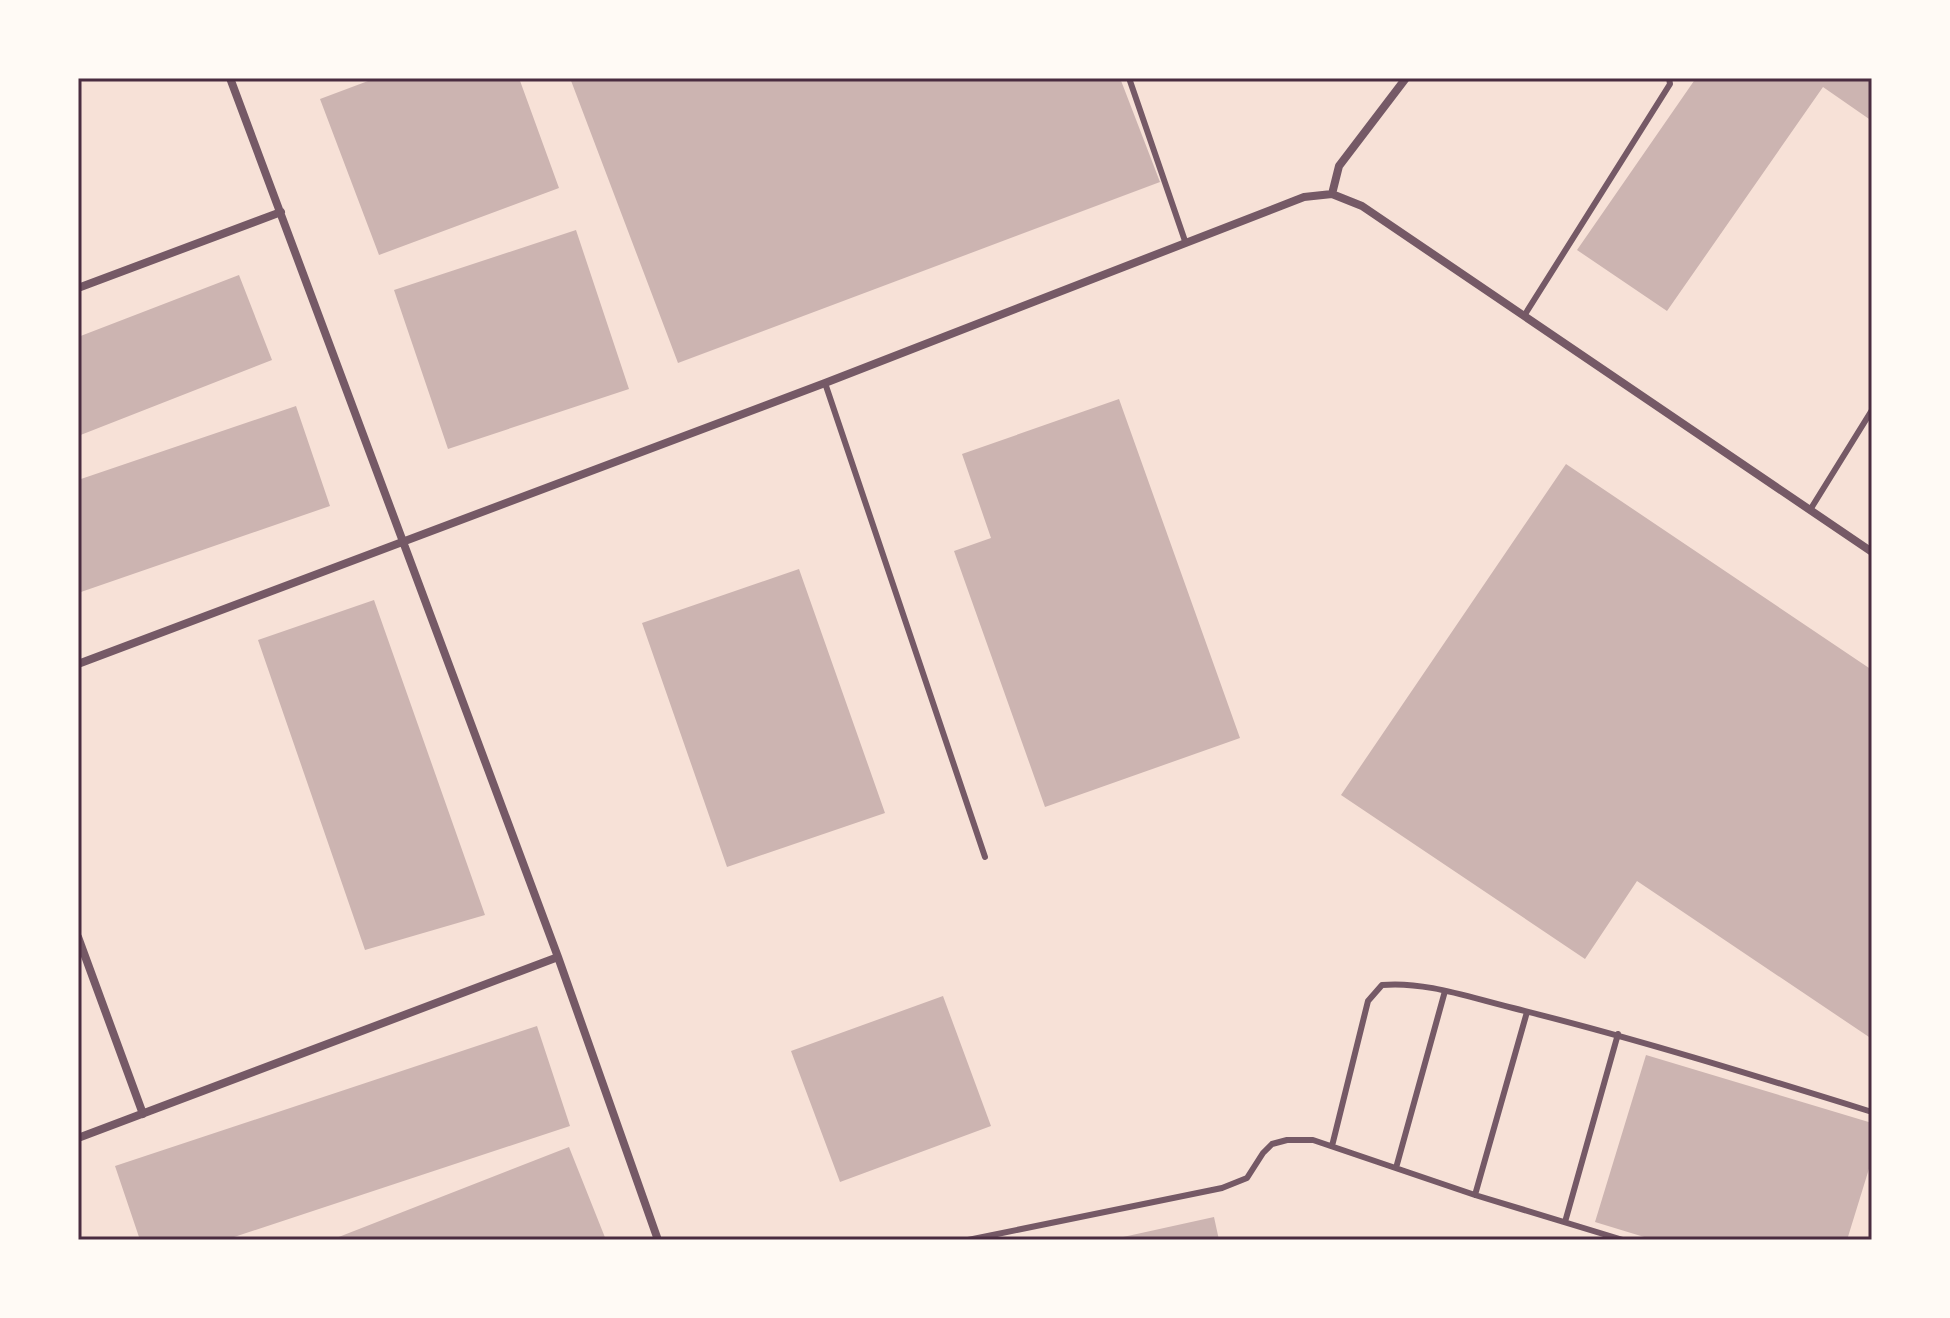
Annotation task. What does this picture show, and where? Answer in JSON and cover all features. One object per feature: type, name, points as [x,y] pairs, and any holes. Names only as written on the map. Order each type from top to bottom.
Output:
[{"type":"street","points":[[230,78],[558,957],[658,1240]]},
{"type":"street","points":[[1332,194],[1339,166],[1406,78]]},
{"type":"street","points":[[78,664],[825,383],[1185,241],[1304,197],[1332,194],[1362,206],[1872,552]]},
{"type":"street","points":[[78,288],[281,212]]},
{"type":"street","points":[[78,937],[143,1114]]},
{"type":"street","points":[[78,1138],[558,957]]},
{"type":"lane","points":[[1129,78],[1185,241]]},
{"type":"lane","points":[[1524,316],[1670,84],[1669,78]]},
{"type":"lane","points":[[825,383],[985,857]]},
{"type":"lane","points":[[1810,510],[1872,410]]},
{"type":"lane","points":[[1332,1146],[1368,1001],[1382,985],[1399,983],[1445,991],[1618,1034],[1872,1112]]},
{"type":"lane","points":[[1396,1168],[1445,991]]},
{"type":"lane","points":[[1475,1195],[1527,1012]]},
{"type":"lane","points":[[1565,1222],[1618,1034]]},
{"type":"lane","points":[[968,1240],[1222,1188],[1247,1178],[1272,1144],[1287,1140],[1313,1140],[1475,1195],[1623,1240]]},
{"type":"building","points":[[376,78],[519,78],[559,188],[379,255],[320,99]]},
{"type":"building","points":[[570,78],[1120,78],[1160,182],[678,363]]},
{"type":"building","points":[[1696,78],[1872,78],[1872,121],[1823,87],[1667,311],[1577,250]]},
{"type":"building","points":[[576,230],[629,389],[448,449],[394,290]]},
{"type":"building","points":[[239,275],[272,360],[78,436],[78,337]]},
{"type":"building","points":[[1119,399],[1240,738],[1045,807],[954,551],[991,538],[962,454]]},
{"type":"building","points":[[296,406],[330,506],[78,593],[78,480]]},
{"type":"building","points":[[1566,464],[1872,670],[1872,1039],[1637,881],[1585,959],[1341,795]]},
{"type":"building","points":[[799,569],[885,813],[727,867],[642,623]]},
{"type":"building","points":[[374,600],[485,915],[365,950],[258,640]]},
{"type":"building","points":[[943,996],[991,1126],[840,1182],[791,1051]]},
{"type":"building","points":[[537,1026],[570,1126],[225,1240],[140,1240],[115,1166]]},
{"type":"building","points":[[1646,1055],[1872,1123],[1872,1159],[1847,1240],[1654,1240],[1595,1222]]},
{"type":"building","points":[[569,1147],[606,1240],[331,1240]]},
{"type":"building","points":[[1214,1217],[1219,1240],[1114,1240],[1114,1239]]}]
